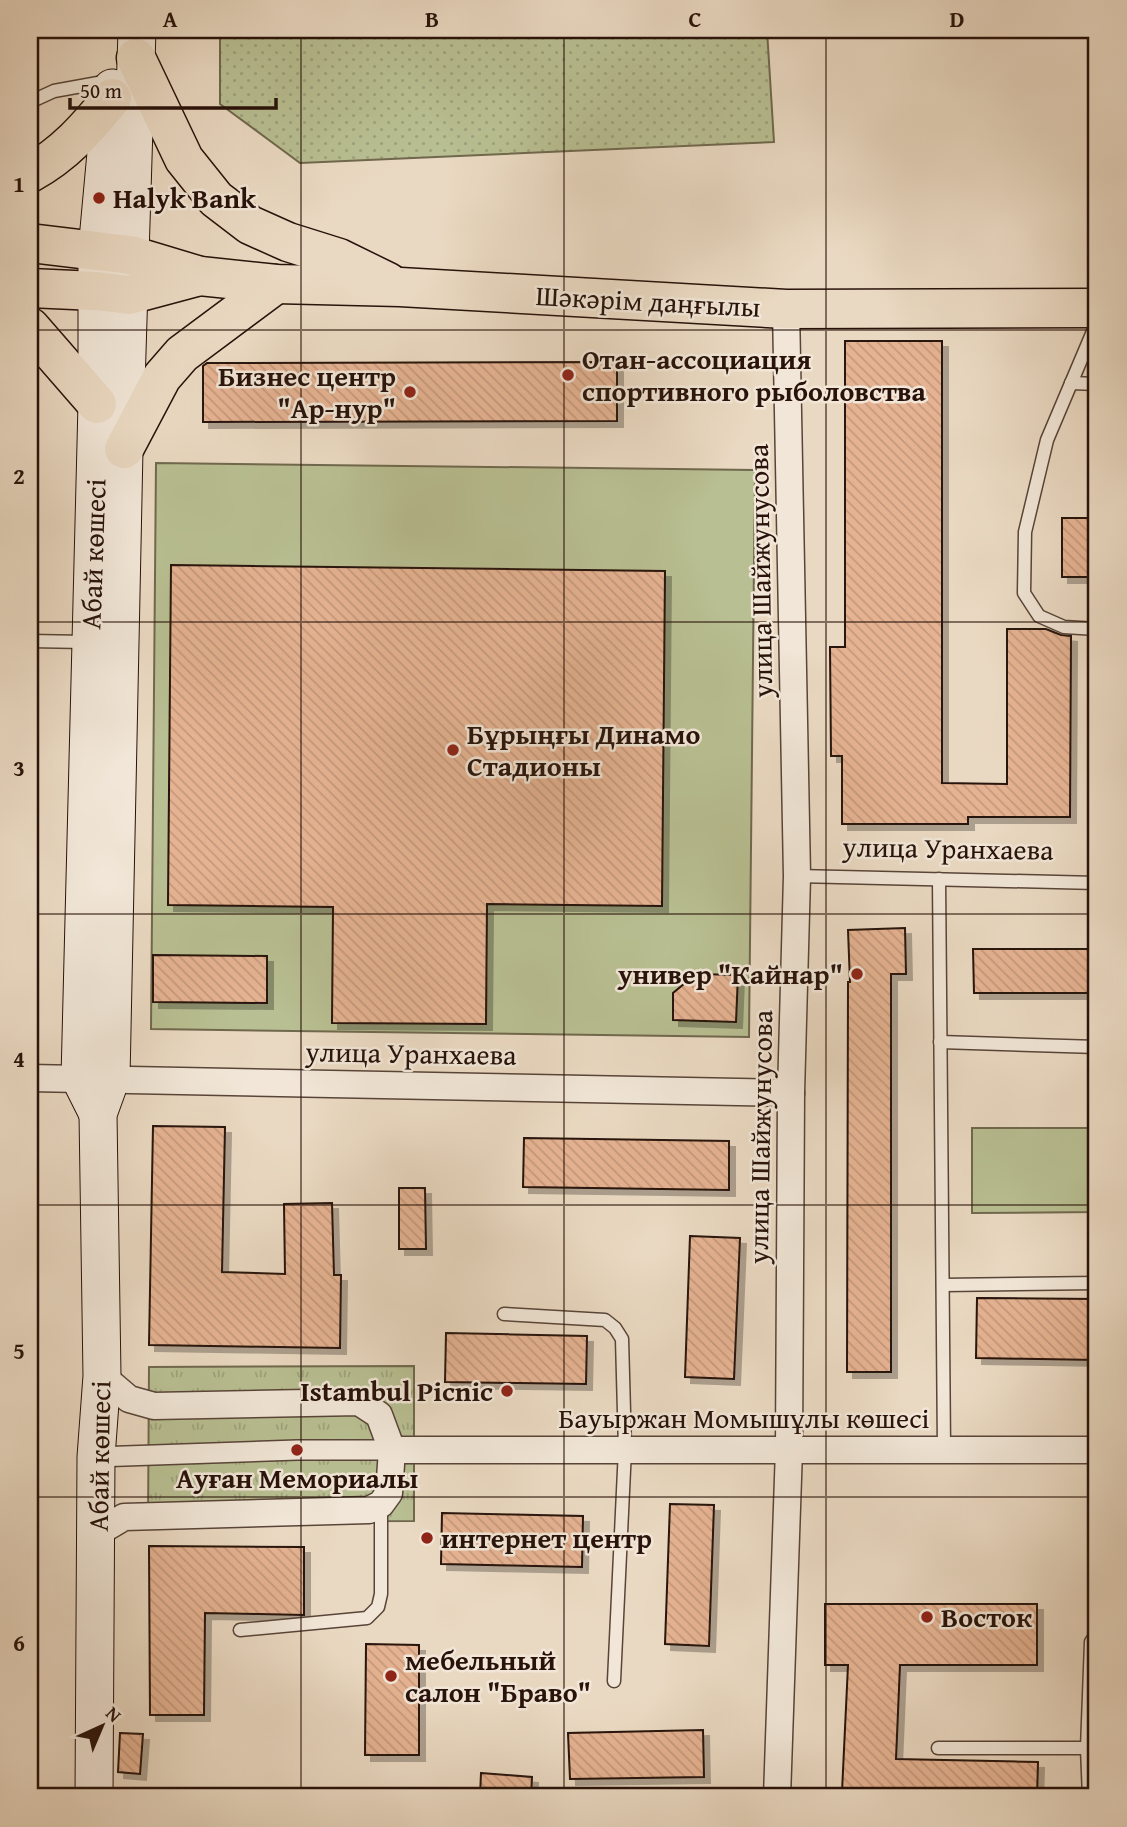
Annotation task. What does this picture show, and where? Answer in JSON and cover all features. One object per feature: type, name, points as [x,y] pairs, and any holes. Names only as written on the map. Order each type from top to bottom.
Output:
[{"type":"main road","points":[[30,173],[80,137],[123,59],[184,159],[216,199],[250,225],[288,242],[339,258],[400,287]]},
{"type":"main road","name":"Абай көшесі","points":[[95,1078],[124,449],[112,293],[123,59]]},
{"type":"main road","name":"Шәкәрім даңғылы","points":[[30,243],[113,253],[200,276],[276,284],[400,287],[786,309],[1097,308]]},
{"type":"main road","name":"Шәкәрім даңғылы","points":[[30,288],[112,293],[200,276]]},
{"type":"main road","points":[[124,449],[162,377],[182,354],[276,284]]},
{"type":"main road","name":"Абай көшесі","points":[[94,1797],[96,1457],[102,1376],[98,1114],[95,1078],[90,642],[97,404],[112,293]]},
{"type":"main road","points":[[30,327],[97,404]]},
{"type":"street","name":"улица Шайжунусова","points":[[777,1797],[789,1449],[791,1093],[797,876],[786,309]]},
{"type":"street","name":"улица Уранхаева","points":[[30,1078],[791,1093]]},
{"type":"street","points":[[97,1533],[124,1517],[369,1510],[381,1504],[389,1493],[392,1450],[379,1415],[359,1402],[153,1406],[129,1399],[102,1376]]},
{"type":"street","points":[[96,1457],[303,1450],[392,1450]]},
{"type":"street","name":"Бауыржан Момышұлы көшесі","points":[[392,1450],[1097,1450]]},
{"type":"lane","points":[[30,102],[123,59]]},
{"type":"lane","points":[[1097,322],[1047,440],[1025,532],[1024,593],[1039,616],[1064,626],[1097,629]]},
{"type":"lane","points":[[1071,383],[1097,384]]},
{"type":"lane","points":[[30,641],[90,642]]},
{"type":"lane","name":"улица Уранхаева","points":[[797,876],[1097,883]]},
{"type":"lane","points":[[939,879],[944,1449]]},
{"type":"lane","points":[[940,1042],[1097,1047]]},
{"type":"lane","points":[[943,1285],[1097,1283]]},
{"type":"lane","points":[[504,1314],[605,1320],[615,1328],[622,1339],[625,1449],[614,1681]]},
{"type":"lane","points":[[240,1630],[368,1618],[378,1607],[381,1594],[381,1504]]},
{"type":"lane","points":[[1089,1797],[1087,1748],[1091,1642],[1097,1633]]},
{"type":"lane","points":[[938,1748],[1087,1748]]},
{"type":"green space","points":[[220,30],[767,30],[774,142],[300,163],[220,104]]},
{"type":"green space","name":"Бұрыңғы Динамо Стадионы","points":[[156,463],[755,470],[749,1037],[151,1029]]},
{"type":"green space","points":[[972,1128],[1097,1128],[1097,1212],[972,1213]]},
{"type":"green space","points":[[414,1366],[414,1521],[148,1522],[149,1367]]},
{"type":"building","points":[[845,341],[942,341],[942,783],[1007,784],[1007,629],[1046,629],[1071,636],[1070,817],[968,817],[968,824],[842,824],[842,756],[831,756],[830,647],[845,647]]},
{"type":"building","name":"Бизнес центр \"Ар-нур\"","points":[[617,362],[617,421],[203,422],[203,366],[207,363]]},
{"type":"building","points":[[1062,518],[1097,518],[1097,577],[1062,577]]},
{"type":"building","points":[[171,565],[665,571],[662,906],[487,904],[486,1024],[332,1023],[333,907],[168,905]]},
{"type":"building","points":[[905,928],[906,974],[891,974],[891,1372],[847,1372],[850,982],[848,930]]},
{"type":"building","points":[[973,949],[1097,949],[1097,993],[974,993]]},
{"type":"building","points":[[153,955],[267,956],[267,1003],[153,1002]]},
{"type":"building","points":[[696,974],[738,975],[736,1022],[673,1020],[673,993]]},
{"type":"building","points":[[153,1126],[225,1127],[222,1272],[285,1274],[284,1204],[332,1203],[334,1275],[341,1275],[340,1348],[149,1345]]},
{"type":"building","points":[[524,1138],[729,1141],[729,1190],[523,1187]]},
{"type":"building","points":[[399,1188],[425,1188],[426,1249],[399,1249]]},
{"type":"building","points":[[690,1236],[740,1238],[734,1379],[685,1377]]},
{"type":"building","points":[[977,1298],[1097,1299],[1097,1360],[976,1358]]},
{"type":"building","points":[[446,1333],[587,1336],[586,1384],[445,1382]]},
{"type":"building","points":[[670,1504],[714,1505],[709,1646],[665,1644]]},
{"type":"building","points":[[442,1513],[583,1516],[582,1567],[441,1564]]},
{"type":"building","points":[[149,1546],[304,1547],[304,1615],[205,1613],[204,1715],[150,1715]]},
{"type":"building","points":[[825,1604],[1037,1604],[1037,1665],[900,1665],[896,1759],[1038,1762],[1037,1797],[905,1797],[842,1792],[848,1665],[825,1665]]},
{"type":"building","points":[[366,1644],[419,1645],[419,1755],[365,1755]]},
{"type":"building","points":[[703,1730],[704,1777],[570,1779],[568,1733]]},
{"type":"building","points":[[120,1733],[143,1734],[140,1774],[118,1772]]},
{"type":"building","points":[[481,1773],[532,1777],[531,1797],[480,1797]]},
{"type":"place","name":"Halyk Bank","points":[[99,198]]},
{"type":"place","name":"Отан-ассоциация спортивного рыболовства","points":[[568,375]]},
{"type":"place","name":"Бизнес центр \"Ар-нур\"","points":[[410,392]]},
{"type":"place","name":"Бұрыңғы Динамо Стадионы","points":[[453,750]]},
{"type":"place","name":"универ \"Кайнар\"","points":[[857,974]]},
{"type":"place","name":"Istambul Picnic","points":[[507,1391]]},
{"type":"place","name":"Ауған Мемориалы","points":[[297,1450]]},
{"type":"place","name":"интернет центр","points":[[427,1538]]},
{"type":"place","name":"Восток","points":[[927,1617]]},
{"type":"place","name":"мебельный салон \"Браво\"","points":[[391,1676]]}]
